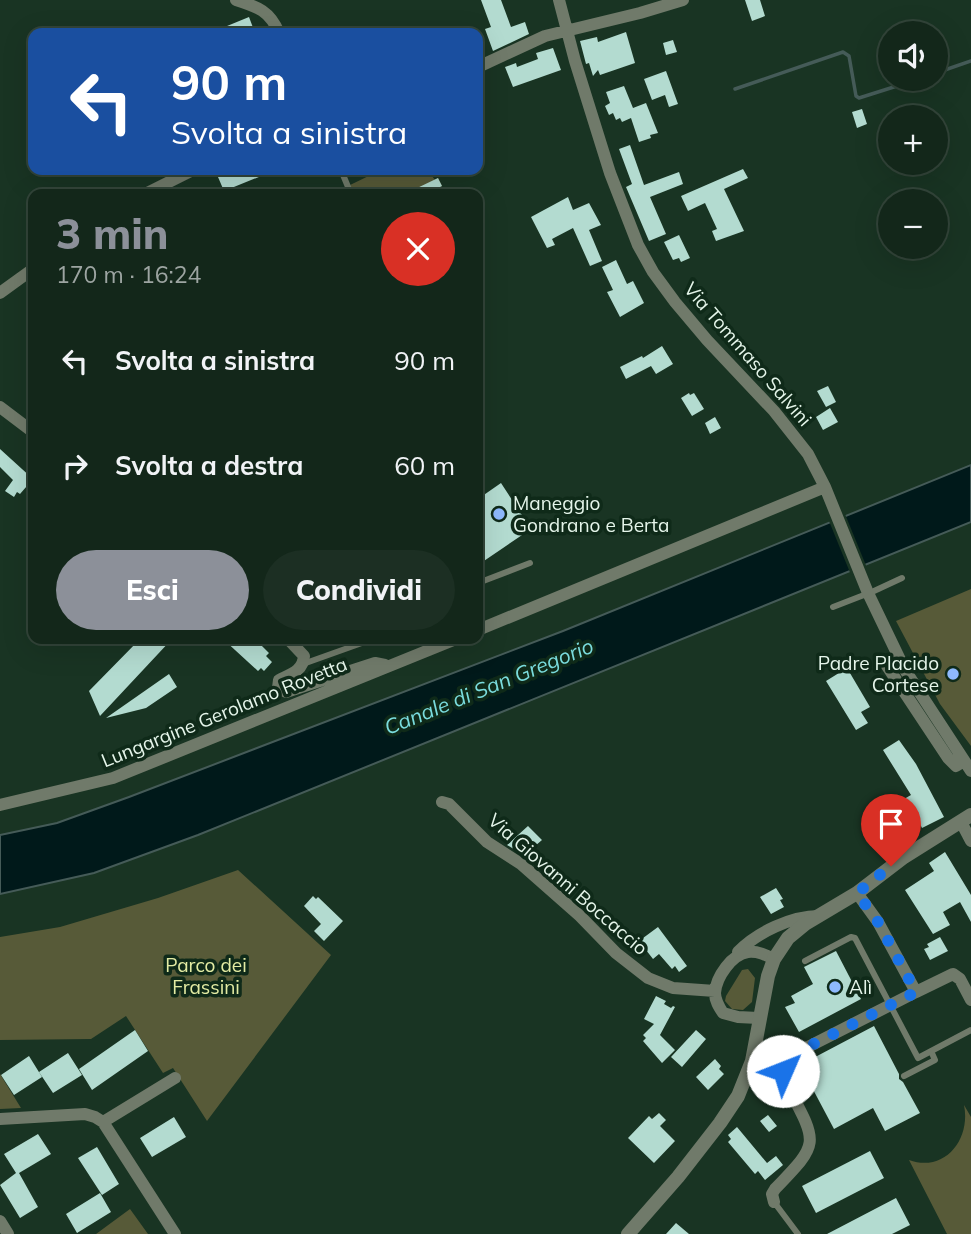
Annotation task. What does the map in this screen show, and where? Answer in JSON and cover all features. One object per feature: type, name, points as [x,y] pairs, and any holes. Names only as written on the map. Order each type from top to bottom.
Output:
[{"type":"street","points":[[236,0],[263,9],[277,28]]},
{"type":"street","name":"Via Tommaso Salvini","points":[[559,0],[610,173],[626,218],[653,272],[690,321],[791,430],[808,454],[867,590]]},
{"type":"street","points":[[483,65],[545,36],[683,0]]},
{"type":"street","points":[[155,189],[183,175]]},
{"type":"street","points":[[0,293],[28,273]]},
{"type":"street","points":[[0,407],[28,428]]},
{"type":"street","points":[[483,628],[826,491]]},
{"type":"street","points":[[867,590],[905,670],[968,766]]},
{"type":"street","points":[[293,644],[304,656],[303,664],[298,671],[279,680],[278,688],[286,692],[375,663],[390,666]]},
{"type":"street","name":"Lungargine Gerolamo Rovetta","points":[[0,805],[113,778],[444,644]]},
{"type":"street","points":[[885,663],[948,758],[956,766],[968,766]]},
{"type":"street","name":"Via Giovanni Boccaccio","points":[[442,802],[449,804],[487,842],[521,864],[617,953],[648,978],[673,988],[715,991]]},
{"type":"street","points":[[628,1234],[678,1177],[731,1108],[741,1090],[752,1061],[763,993],[774,959],[789,938],[857,893],[887,869],[966,819],[971,841]]},
{"type":"street","points":[[857,893],[878,922],[916,992]]},
{"type":"street","points":[[758,1018],[723,1013],[717,1004],[715,991],[723,972],[741,949],[758,937],[790,920],[819,916]]},
{"type":"street","points":[[732,961],[746,952],[757,952],[774,959]]},
{"type":"street","points":[[774,1202],[772,1194],[804,1158],[811,1140],[807,1122],[783,1077],[784,1065],[796,1053],[953,974],[960,979],[971,1000]]},
{"type":"street","points":[[103,1122],[175,1078]]},
{"type":"street","points":[[0,1119],[85,1114],[103,1122],[175,1234]]},
{"type":"street","points":[[0,1221],[8,1234]]},
{"type":"lane","points":[[483,581],[530,563]]},
{"type":"lane","points":[[833,607],[867,590],[902,578]]},
{"type":"lane","points":[[303,664],[359,644]]},
{"type":"lane","points":[[805,961],[851,937],[855,938],[918,1058],[971,1030]]},
{"type":"lane","points":[[904,1076],[935,1060],[931,1051]]},
{"type":"lane","points":[[774,1202],[798,1234]]},
{"type":"green space","points":[[371,175],[429,175],[435,180],[438,178],[442,186],[437,189],[352,189],[350,185]]},
{"type":"green space","points":[[971,589],[971,746],[940,704],[896,621]]},
{"type":"green space","name":"Parco dei Frassini","points":[[238,870],[331,955],[207,1121],[173,1068],[163,1073],[126,1016],[91,1039],[0,1040],[0,937],[60,927],[158,898]]},
{"type":"green space","points":[[748,969],[755,978],[752,1002],[743,1010],[732,1009],[725,1001],[726,996],[742,970]]},
{"type":"green space","points":[[0,1074],[21,1108],[0,1109]]},
{"type":"green space","points":[[964,1105],[971,1117],[971,1234],[947,1234],[909,1160],[934,1162],[953,1150],[963,1130]]},
{"type":"green space","points":[[130,1209],[148,1234],[96,1234]]},
{"type":"water","name":"Canale di San Gregorio","points":[[971,465],[971,522],[198,835],[94,873],[0,894],[0,835],[57,823],[129,797],[563,631]]},
{"type":"pier","points":[[845,514],[867,568],[851,575],[829,521]]},
{"type":"building","points":[[481,0],[501,0],[511,27],[525,22],[529,34],[493,51],[485,29],[491,27]]},
{"type":"building","points":[[745,0],[760,0],[765,16],[752,21]]},
{"type":"building","points":[[249,17],[253,28],[222,28]]},
{"type":"building","points":[[626,32],[635,63],[600,75],[598,70],[593,76],[589,63],[586,64],[580,41],[597,37],[598,42]]},
{"type":"building","points":[[673,40],[677,52],[666,55],[663,43]]},
{"type":"building","points":[[553,48],[561,70],[513,87],[505,67],[516,63],[517,67],[538,59],[536,53]]},
{"type":"building","points":[[666,71],[678,104],[669,107],[665,95],[652,100],[644,79]]},
{"type":"building","points":[[624,86],[633,108],[646,103],[658,133],[650,135],[651,138],[639,142],[631,118],[622,122],[620,118],[616,120],[613,113],[609,115],[605,106],[610,103],[606,92]]},
{"type":"building","points":[[862,109],[867,124],[857,128],[852,112]]},
{"type":"building","points":[[630,145],[644,185],[679,172],[683,184],[650,197],[666,234],[649,241],[626,187],[632,184],[619,149]]},
{"type":"building","points":[[743,169],[748,178],[724,189],[744,231],[716,241],[712,231],[717,229],[705,203],[688,211],[681,196]]},
{"type":"building","points":[[217,175],[264,175],[229,189],[223,189]]},
{"type":"building","points":[[438,178],[442,186],[436,189],[415,189]]},
{"type":"building","points":[[568,197],[573,210],[589,203],[601,225],[589,230],[602,261],[590,266],[573,228],[552,239],[555,245],[547,248],[531,217]]},
{"type":"building","points":[[679,235],[690,258],[681,262],[679,258],[673,260],[664,242]]},
{"type":"building","points":[[616,260],[627,284],[633,281],[644,303],[620,317],[607,292],[613,290],[602,267]]},
{"type":"building","points":[[662,346],[673,364],[656,374],[651,366],[626,379],[620,367],[642,356],[643,358]]},
{"type":"building","points":[[828,386],[836,402],[826,407],[817,391]]},
{"type":"building","points":[[694,393],[704,409],[692,416],[681,398]]},
{"type":"building","points":[[830,408],[838,422],[823,430],[816,417]]},
{"type":"building","points":[[715,417],[721,428],[710,434],[705,423]]},
{"type":"building","points":[[0,449],[28,474],[28,485],[20,494],[17,492],[14,497],[5,491],[13,480],[0,467]]},
{"type":"building","name":"Maneggio Gondrano e Berta","points":[[501,483],[531,529],[483,562],[483,496]]},
{"type":"building","points":[[135,644],[167,644],[100,716],[89,691]]},
{"type":"building","points":[[228,644],[260,644],[269,653],[266,656],[272,662],[264,671],[261,668],[258,671]]},
{"type":"building","points":[[847,668],[870,707],[861,712],[868,723],[856,730],[826,681]]},
{"type":"building","points":[[169,674],[177,687],[146,708],[106,718]]},
{"type":"building","points":[[899,740],[916,764],[944,817],[922,828],[914,812],[897,821],[890,807],[911,795],[883,750]]},
{"type":"building","points":[[528,826],[542,840],[528,852],[522,846],[517,851],[507,845]]},
{"type":"building","points":[[945,852],[971,895],[971,922],[960,902],[943,912],[950,925],[933,934],[905,890],[934,871],[929,863]]},
{"type":"building","points":[[776,888],[783,899],[780,900],[784,907],[771,914],[760,897]]},
{"type":"building","points":[[313,896],[316,899],[318,897],[343,921],[324,941],[314,931],[321,924],[304,906]]},
{"type":"building","points":[[658,927],[687,966],[679,972],[675,966],[672,969],[659,954],[653,959],[639,941]]},
{"type":"building","points":[[940,937],[948,951],[930,960],[924,949],[929,947],[927,944]]},
{"type":"building","points":[[836,951],[861,999],[799,1032],[785,1007],[795,1003],[791,996],[813,984],[804,967]]},
{"type":"building","points":[[656,996],[666,1001],[664,1004],[675,1007],[660,1035],[675,1050],[662,1063],[643,1041],[646,1038],[643,1035],[654,1024],[644,1019]]},
{"type":"building","points":[[874,1026],[899,1074],[899,1079],[920,1113],[885,1131],[873,1108],[834,1129],[800,1065]]},
{"type":"building","points":[[135,1030],[148,1051],[92,1090],[79,1069]]},
{"type":"building","points":[[696,1030],[706,1039],[682,1067],[671,1057]]},
{"type":"building","points":[[68,1053],[82,1075],[53,1093],[39,1072]]},
{"type":"building","points":[[29,1056],[42,1077],[14,1095],[1,1075]]},
{"type":"building","points":[[715,1059],[724,1074],[708,1090],[696,1077]]},
{"type":"building","points":[[659,1113],[666,1120],[660,1126],[675,1141],[654,1163],[628,1138],[649,1116],[652,1119]]},
{"type":"building","points":[[768,1115],[777,1126],[769,1132],[760,1121]]},
{"type":"building","points":[[174,1117],[186,1137],[152,1157],[140,1138]]},
{"type":"building","points":[[737,1127],[767,1163],[776,1156],[783,1165],[765,1180],[758,1171],[755,1174],[728,1142],[731,1139],[728,1135]]},
{"type":"building","points":[[38,1134],[51,1154],[19,1173],[38,1207],[20,1218],[0,1185],[16,1173],[4,1154]]},
{"type":"building","points":[[97,1147],[119,1184],[102,1195],[78,1158]]},
{"type":"building","points":[[870,1151],[884,1178],[816,1213],[802,1186]]},
{"type":"building","points":[[100,1193],[111,1212],[77,1233],[66,1214]]},
{"type":"building","points":[[896,1198],[910,1225],[892,1234],[827,1234]]},
{"type":"building","points":[[676,1223],[689,1234],[666,1234]]},
{"type":"waterway","points":[[735,89],[843,52],[849,56],[856,96],[859,98],[881,91]]},
{"type":"waterway","points":[[948,69],[971,61]]},
{"type":"place","name":"Maneggio Gondrano e Berta","points":[[499,514]]},
{"type":"place","name":"Padre Placido Cortese","points":[[953,674]]},
{"type":"place","name":"Alì","points":[[835,987]]},
{"type":"route","points":[[783,1071],[789,1058],[796,1053],[916,992],[869,906],[857,893],[891,866]]}]
